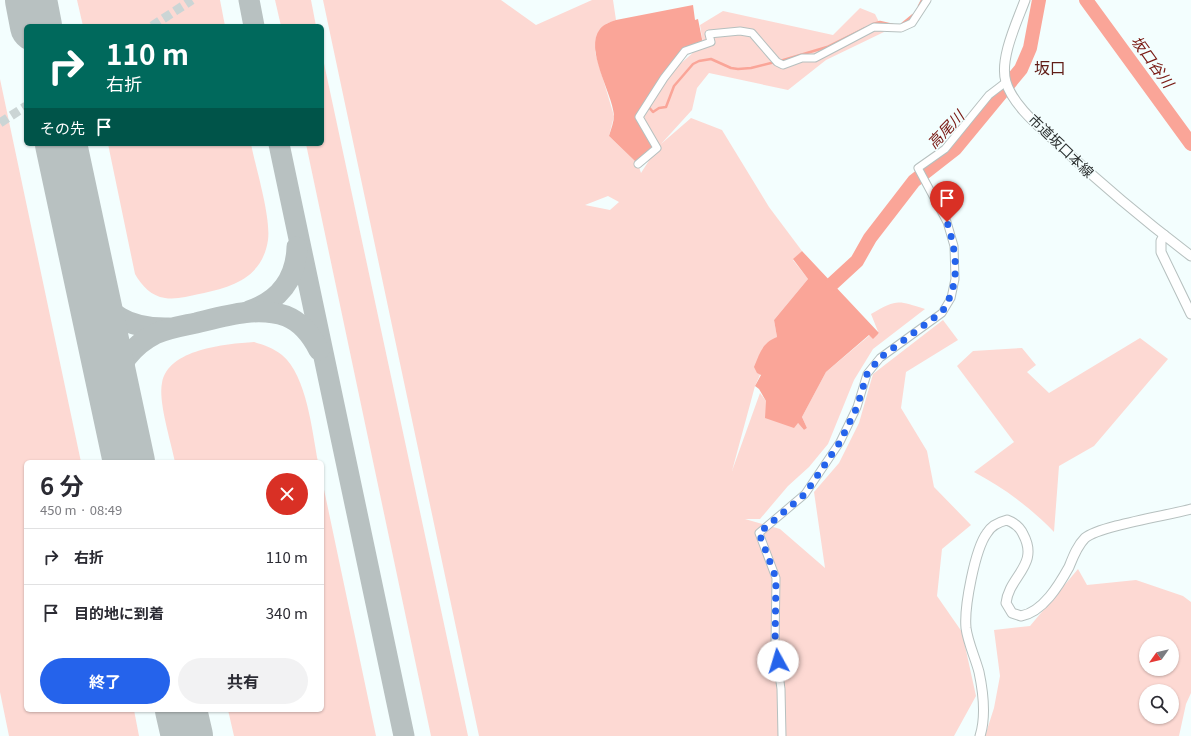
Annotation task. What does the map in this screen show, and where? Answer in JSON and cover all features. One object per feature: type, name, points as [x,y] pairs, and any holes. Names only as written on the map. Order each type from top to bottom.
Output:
[{"type":"street","points":[[638,164],[658,148],[639,117],[664,78],[685,51],[711,42],[709,34],[740,31],[752,33],[777,62],[783,65],[802,58],[815,58],[874,26],[901,28],[912,23],[927,0]]},
{"type":"street","name":"市道坂口本線","points":[[1025,0],[1005,55],[1006,82],[1019,105],[1097,181],[1164,236],[1191,256]]},
{"type":"street","points":[[782,736],[781,689],[775,645],[776,578],[759,533],[780,517],[809,489],[840,442],[857,407],[867,374],[880,358],[942,312],[951,298],[955,279],[954,246],[947,222],[918,168],[945,149],[989,95],[1006,82]]},
{"type":"street","points":[[1164,236],[1161,241],[1161,252],[1191,314]]},
{"type":"street","points":[[980,736],[982,697],[979,672],[967,633],[966,615],[977,556],[987,531],[1001,522],[1012,522],[1022,532],[1027,542],[1028,553],[1026,564],[1011,588],[1006,603],[1012,613],[1021,616],[1033,612],[1051,594],[1068,568],[1076,550],[1086,537],[1109,528],[1191,509]]},
{"type":"shaded area","points":[[77,0],[220,0],[225,24],[83,24]]},
{"type":"shaded area","points":[[275,0],[311,0],[316,24],[281,24]]},
{"type":"shaded area","points":[[323,0],[501,0],[536,25],[592,0],[613,0],[616,20],[606,24],[595,52],[614,116],[609,136],[638,164],[641,173],[657,148],[642,112],[664,78],[703,44],[700,25],[723,11],[833,35],[860,8],[875,14],[884,32],[826,60],[788,90],[709,73],[697,88],[692,110],[661,144],[691,118],[722,130],[769,207],[802,251],[793,260],[808,279],[774,320],[777,337],[755,386],[732,471],[760,393],[766,401],[767,406],[798,423],[804,430],[807,428],[802,417],[826,372],[870,335],[879,334],[871,314],[897,302],[925,309],[873,349],[854,380],[828,444],[809,467],[788,486],[760,519],[745,519],[780,529],[825,568],[814,492],[839,463],[859,423],[873,374],[943,320],[958,340],[906,372],[901,408],[927,451],[934,487],[971,525],[942,549],[937,596],[962,632],[976,696],[954,736],[479,736]],"holes":[[[608,196],[619,202],[610,210],[585,205]]]},
{"type":"shaded area","points":[[693,5],[695,20],[698,19],[703,44],[685,51],[639,117],[657,148],[638,164],[609,136],[614,115],[597,59],[595,48],[596,37],[602,27],[607,23],[616,20]]},
{"type":"shaded area","points":[[324,63],[468,736],[431,736],[306,146],[324,146]]},
{"type":"shaded area","points":[[0,79],[81,460],[24,460],[24,712],[134,712],[139,736],[9,736],[0,692]]},
{"type":"shaded area","points":[[108,146],[251,146],[265,206],[268,230],[268,240],[265,253],[259,264],[252,272],[233,284],[182,298],[160,297],[151,293],[141,283],[135,274]]},
{"type":"shaded area","points":[[802,251],[879,333],[873,339],[869,335],[826,372],[802,417],[807,428],[804,430],[798,423],[794,428],[765,418],[766,401],[759,389],[755,386],[761,375],[757,373],[754,367],[765,345],[777,337],[774,320],[808,279],[793,259]]},
{"type":"shaded area","points":[[1140,338],[1168,359],[1094,446],[1059,466],[1054,532],[1036,514],[1016,499],[974,472],[1014,442],[957,366],[973,351],[1022,348],[1036,365],[1027,372],[1049,393]]},
{"type":"shaded area","points":[[254,342],[275,350],[290,364],[303,390],[311,420],[318,460],[175,460],[161,391],[166,372],[175,363],[199,350],[228,344]]},
{"type":"shaded area","points":[[324,489],[376,736],[234,736],[228,712],[324,712]]},
{"type":"shaded area","points":[[1078,569],[1087,585],[1136,580],[1183,596],[1191,602],[1191,693],[1186,704],[1179,736],[985,736],[994,708],[1000,676],[994,630],[1030,626]]},
{"type":"waterway","points":[[919,6],[922,0]]},
{"type":"waterway","name":"高尾川","points":[[832,284],[857,261],[870,238],[914,181],[955,149],[1021,69],[1030,48],[1039,0]]},
{"type":"waterway","name":"坂口谷川","points":[[1086,0],[1191,144]]},
{"type":"waterway","points":[[902,24],[913,15]]},
{"type":"waterway","points":[[873,24],[880,22],[893,25]]},
{"type":"waterway","points":[[780,61],[827,47],[865,28]]},
{"type":"waterway","points":[[647,105],[653,112],[659,108],[666,107],[674,86],[693,64],[699,61],[711,59],[731,68],[738,69],[751,68],[775,62]]},
{"type":"taxiway","points":[[249,0],[254,24]]},
{"type":"taxiway","points":[[279,146],[404,736]]},
{"type":"taxiway","points":[[249,311],[260,307],[269,301],[284,287],[293,269],[297,247]]},
{"type":"taxiway","points":[[90,277],[103,302],[120,318],[141,326],[169,328]]},
{"type":"taxiway","points":[[117,407],[119,375],[127,357],[147,338],[170,329],[241,313],[275,313],[286,316],[301,326],[319,350]]},
{"type":"runway","points":[[31,0],[36,24]]},
{"type":"runway","points":[[61,146],[129,460]]},
{"type":"runway","points":[[181,712],[187,736]]},
{"type":"tunnel","points":[[155,24],[192,0]]},
{"type":"tunnel","points":[[0,123],[24,107]]},
{"type":"district","name":"坂口","points":[[1050,68]]},
{"type":"route","points":[[778,661],[775,645],[777,602],[776,578],[759,533],[780,517],[805,494],[824,467],[840,442],[857,407],[867,374],[880,358],[942,312],[947,306],[951,298],[955,279],[954,246],[947,222]]}]
